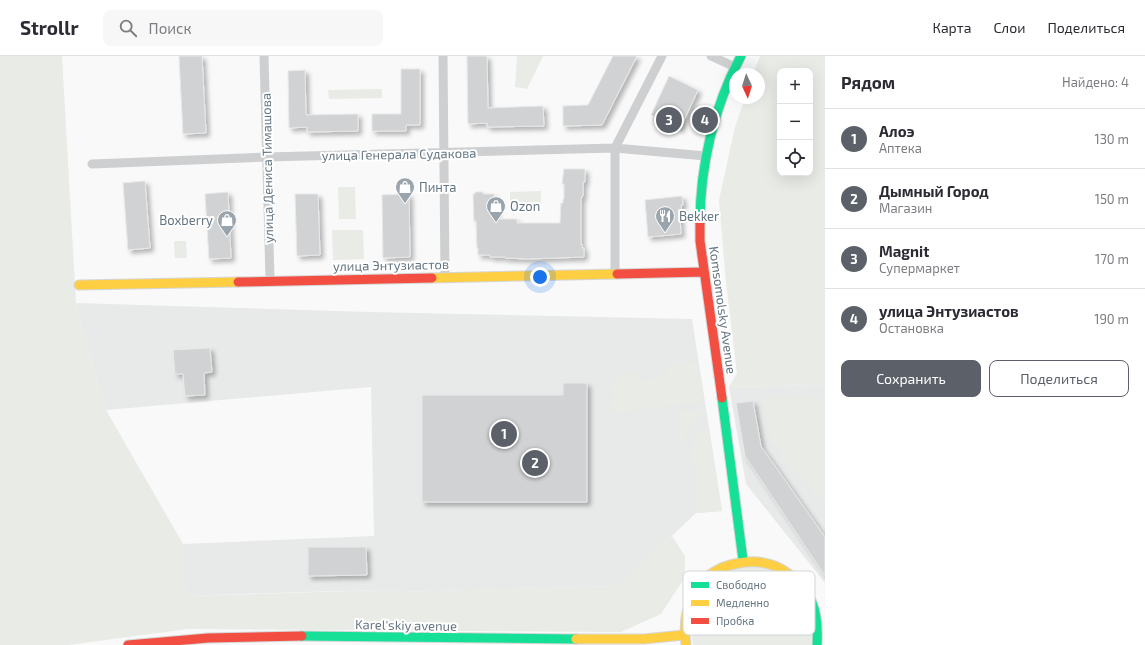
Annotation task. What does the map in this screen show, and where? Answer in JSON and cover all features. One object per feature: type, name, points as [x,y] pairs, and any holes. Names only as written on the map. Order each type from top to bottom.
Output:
[{"type":"street","name":"улица Дениса Тимашова","points":[[264,56],[270,280]]},
{"type":"street","points":[[443,56],[445,277]]},
{"type":"street","points":[[615,274],[614,148],[662,56]]},
{"type":"street","points":[[711,56],[735,67]]},
{"type":"street","name":"Komsomolsky Avenue","points":[[741,56],[735,67],[714,121],[706,156],[700,211],[700,241],[725,417],[743,560]]},
{"type":"street","name":"улица Генерала Судакова","points":[[92,164],[267,157],[614,148],[706,156]]},
{"type":"street","name":"улица Энтузиастов","points":[[79,284],[704,272]]},
{"type":"street","points":[[714,571],[720,567],[743,560],[765,561],[789,571]]},
{"type":"street","points":[[815,601],[820,609],[820,625],[817,645]]},
{"type":"street","points":[[684,635],[686,645]]},
{"type":"street","name":"Karel'skiy avenue","points":[[128,645],[208,638],[304,636],[499,642],[644,639],[684,635]]},
{"type":"street","points":[[291,645],[304,636]]},
{"type":"shaded area","points":[[0,56],[62,56],[76,303],[106,410],[183,544],[187,596],[385,590],[398,592],[613,586],[672,536],[685,556],[685,571],[683,571],[683,580],[661,614],[621,632],[188,629],[68,645],[0,645]]},
{"type":"shaded area","points":[[517,56],[543,56],[527,89],[515,87]]},
{"type":"shaded area","points":[[760,56],[825,56],[825,385],[729,387],[737,373],[726,283],[719,200],[735,127],[743,104],[765,104],[765,68],[755,68]]},
{"type":"shaded area","points":[[382,89],[382,98],[329,99],[328,90]]},
{"type":"shaded area","points":[[338,187],[355,187],[356,219],[339,219]]},
{"type":"shaded area","points":[[541,191],[541,209],[510,209],[510,192]]},
{"type":"shaded area","points":[[332,230],[363,230],[364,259],[333,260]]},
{"type":"shaded area","points":[[174,241],[186,241],[187,258],[175,258]]},
{"type":"shaded area","points":[[76,303],[370,312],[692,319],[722,511],[696,513],[672,536],[614,586],[398,592],[385,590],[186,596],[183,544],[374,536],[371,387],[106,410]]},
{"type":"shaded area","points":[[676,362],[692,362],[698,368],[704,401],[611,414],[612,382],[617,375],[639,373],[636,377],[640,381],[643,378],[647,381],[650,377],[654,381],[657,378],[660,380]]},
{"type":"shaded area","points":[[825,385],[825,398],[763,398],[812,491],[825,499],[825,583],[746,484],[729,387]]},
{"type":"shaded area","points":[[763,398],[825,398],[825,499],[812,491],[771,441]]},
{"type":"shaded area","points":[[680,411],[706,411],[707,415],[700,416],[692,421],[688,428],[685,444],[680,443]]},
{"type":"shaded area","points":[[709,427],[722,511],[696,513],[697,466],[692,466],[692,445],[697,430]]},
{"type":"shaded area","points":[[747,566],[771,567],[779,571],[729,571]]},
{"type":"shaded area","points":[[692,635],[812,635],[811,645],[693,645]]},
{"type":"building","points":[[179,56],[202,56],[206,133],[183,134]]},
{"type":"building","points":[[467,56],[487,56],[488,108],[543,106],[544,126],[487,127],[487,123],[468,124]]},
{"type":"building","points":[[613,56],[637,56],[602,125],[563,126],[563,106],[588,105]]},
{"type":"building","points":[[401,69],[420,69],[420,125],[406,125],[406,131],[372,131],[372,114],[401,114]]},
{"type":"building","points":[[305,70],[306,115],[358,114],[358,131],[307,132],[307,127],[289,128],[288,71]]},
{"type":"building","points":[[669,76],[698,90],[680,129],[651,115]]},
{"type":"building","points":[[564,169],[585,169],[585,182],[583,182],[583,196],[581,200],[581,245],[582,244],[582,248],[584,248],[584,257],[528,259],[478,255],[476,221],[474,221],[473,194],[475,194],[475,192],[494,194],[494,198],[496,198],[496,219],[517,219],[517,223],[560,223],[561,203],[563,203],[564,199],[564,184],[562,184]]},
{"type":"building","points":[[145,181],[150,248],[128,250],[123,183]]},
{"type":"building","points":[[228,192],[231,258],[209,259],[205,194]]},
{"type":"building","points":[[295,194],[318,194],[320,255],[297,256]]},
{"type":"building","points":[[409,194],[410,257],[383,258],[382,195]]},
{"type":"building","points":[[682,196],[682,216],[680,216],[681,234],[648,237],[645,200]]},
{"type":"building","points":[[210,348],[212,372],[204,373],[205,395],[185,396],[183,374],[175,374],[173,350]]},
{"type":"building","points":[[563,383],[587,383],[587,502],[422,502],[422,395],[563,395]]},
{"type":"building","points":[[753,401],[761,446],[825,537],[825,576],[745,456],[736,403]]},
{"type":"building","points":[[308,547],[366,547],[367,575],[308,576]]},
{"type":"traffic: fast","points":[[700,223],[703,180],[710,137],[723,95],[741,56]]},
{"type":"traffic: fast","points":[[722,398],[743,560]]},
{"type":"traffic: fast","points":[[815,612],[817,645]]},
{"type":"traffic: fast","points":[[302,636],[576,639]]},
{"type":"traffic: slow","points":[[432,278],[617,274]]},
{"type":"traffic: slow","points":[[79,285],[238,282]]},
{"type":"traffic: slow","points":[[716,571],[724,567],[749,562],[759,562],[776,566],[785,571]]},
{"type":"traffic: slow","points":[[576,639],[644,639],[684,635]]},
{"type":"traffic: slow","points":[[685,635],[686,645]]},
{"type":"traffic: jam","points":[[700,223],[700,241],[722,398]]},
{"type":"traffic: jam","points":[[617,274],[704,272]]},
{"type":"traffic: jam","points":[[238,282],[432,278]]},
{"type":"traffic: jam","points":[[128,645],[208,638],[302,636]]},
{"type":"place","name":"Magnit","points":[[669,120]]},
{"type":"place","name":"улица Энтузиастов","points":[[705,120]]},
{"type":"place","name":"Пинта","points":[[405,204]]},
{"type":"place","name":"Ozon","points":[[496,223]]},
{"type":"place","name":"Bekker","points":[[665,233]]},
{"type":"place","name":"Boxberry","points":[[227,237]]},
{"type":"place","name":"Алоэ","points":[[504,434]]},
{"type":"place","name":"Дымный Город","points":[[535,463]]}]
